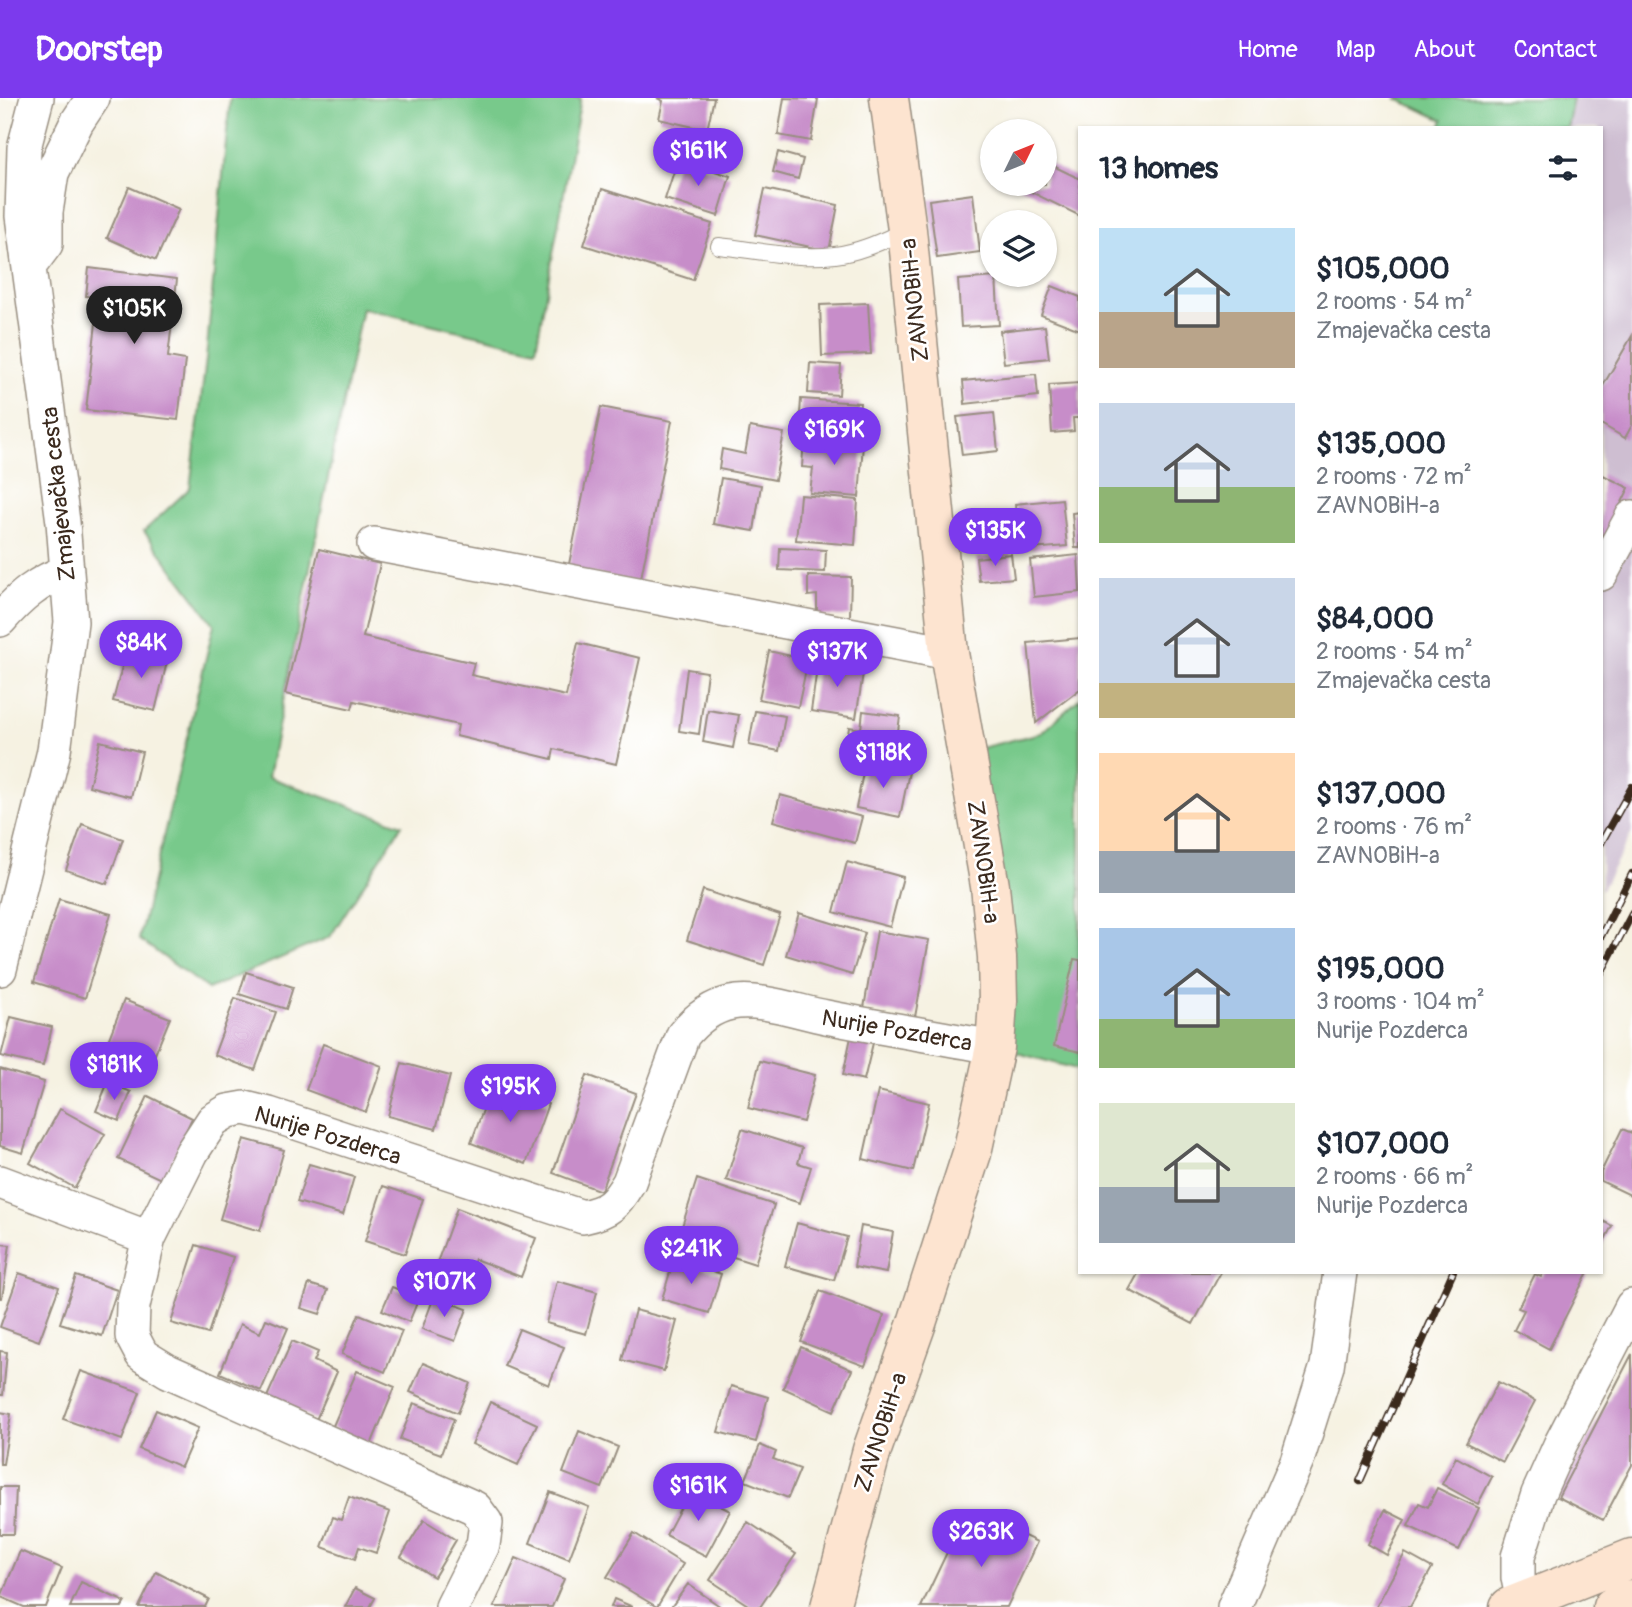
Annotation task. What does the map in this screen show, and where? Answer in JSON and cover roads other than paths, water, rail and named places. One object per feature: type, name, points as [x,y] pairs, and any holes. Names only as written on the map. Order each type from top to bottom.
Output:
[{"type":"main road","name":"ZAVNOBiH-a","points":[[830,1607],[872,1450],[972,1153],[995,1047],[998,1000],[990,886],[949,653],[907,230],[888,98]]},
{"type":"main road","points":[[1516,1604],[1632,1558]]},
{"type":"main road","points":[[1612,1607],[1632,1599]]},
{"type":"street","name":"Zmajevačka cesta","points":[[0,969],[54,751],[71,622],[63,522],[22,216],[24,148],[37,98]]},
{"type":"street","points":[[29,263],[37,259],[46,244],[46,212],[52,173],[77,122],[93,98]]},
{"type":"street","points":[[1603,570],[1632,517]]},
{"type":"street","points":[[374,544],[949,653]]},
{"type":"street","points":[[0,620],[15,602],[48,578],[67,572]]},
{"type":"street","name":"Nurije Pozderca","points":[[452,1607],[483,1545],[486,1523],[475,1508],[168,1371],[142,1355],[132,1336],[133,1306],[149,1238],[192,1152],[213,1121],[228,1111],[245,1108],[269,1114],[583,1217],[604,1212],[623,1192],[683,1035],[696,1019],[714,1009],[732,1002],[755,1002],[995,1047]]},
{"type":"street","points":[[0,1182],[149,1238]]},
{"type":"street","points":[[1234,1607],[1297,1461],[1327,1366],[1340,1274]]},
{"type":"street","points":[[1516,1604],[1518,1557],[1538,1494],[1560,1445],[1632,1306]]},
{"type":"lane","points":[[719,246],[834,256],[866,248],[907,230]]},
{"type":"railway","points":[[1603,839],[1632,787]]},
{"type":"railway","points":[[1603,932],[1632,874]]},
{"type":"railway","points":[[1603,969],[1632,914]]},
{"type":"railway","points":[[1360,1481],[1452,1274]]}]
